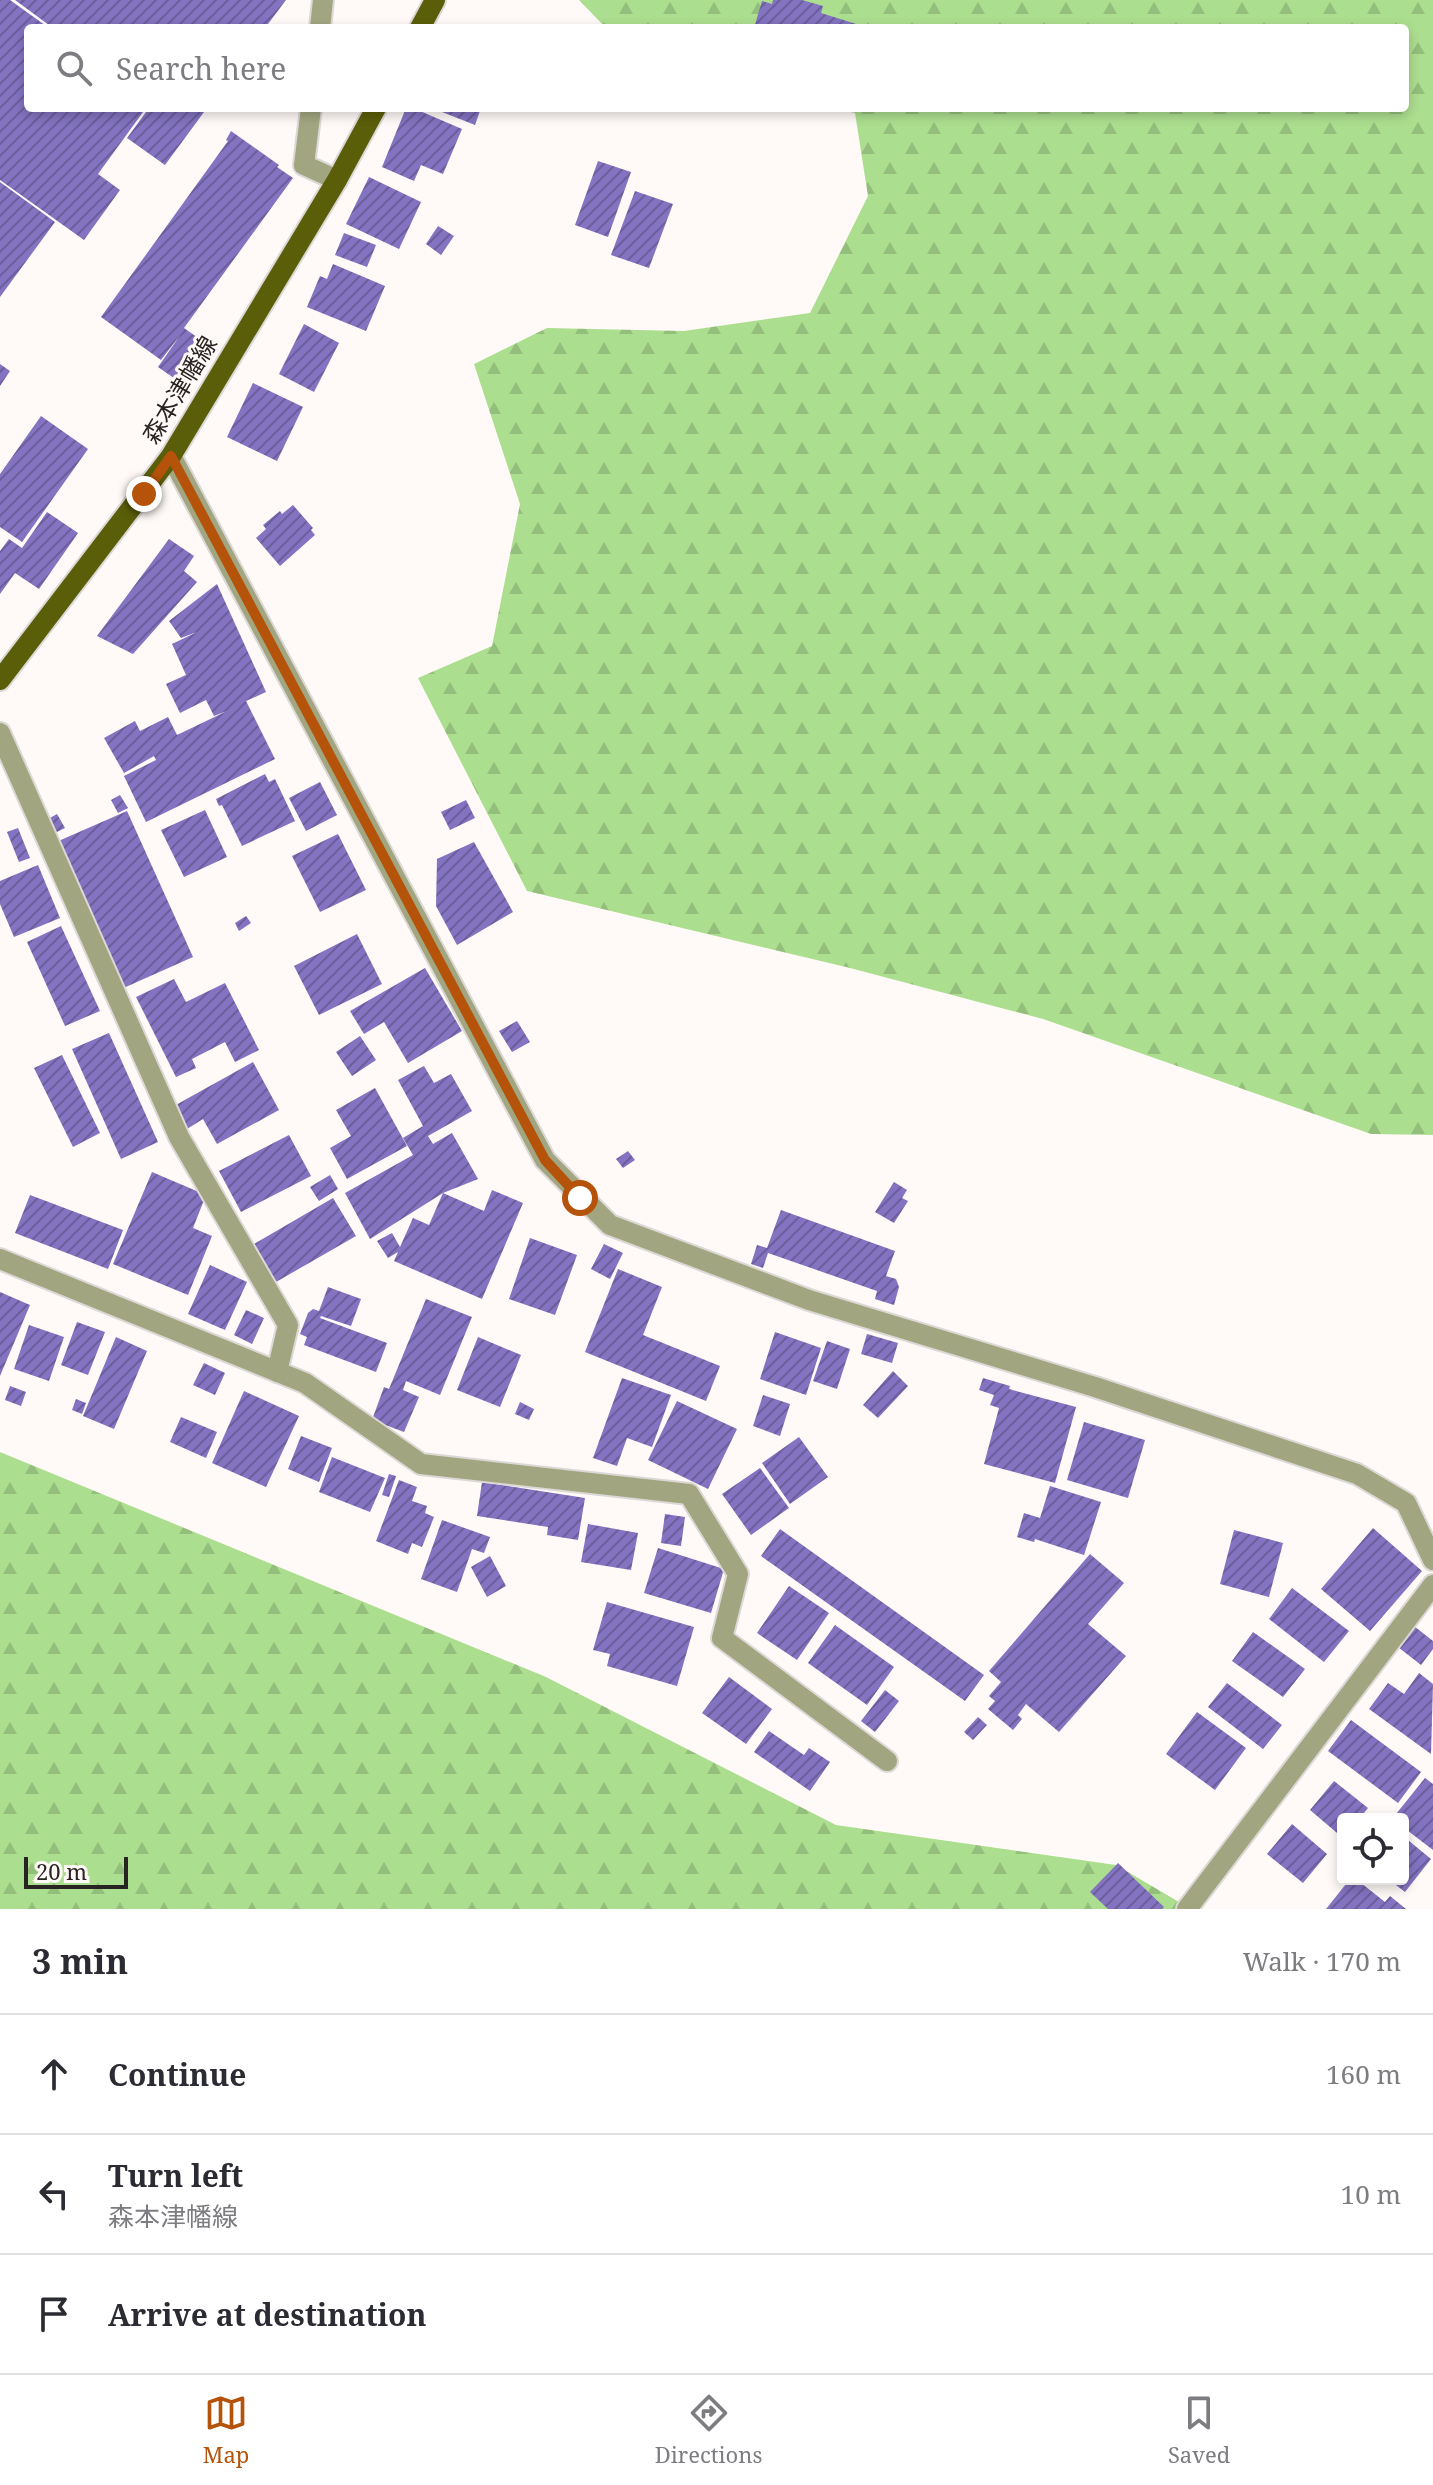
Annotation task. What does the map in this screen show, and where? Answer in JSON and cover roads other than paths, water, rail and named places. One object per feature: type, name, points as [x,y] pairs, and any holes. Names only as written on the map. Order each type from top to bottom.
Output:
[{"type":"main road","points":[[427,24],[435,0]]},
{"type":"main road","name":"森本津幡線","points":[[0,680],[171,456],[337,180],[374,112]]},
{"type":"street","points":[[320,24],[323,0]]},
{"type":"street","points":[[311,112],[304,165],[337,180]]},
{"type":"street","points":[[171,456],[545,1160],[610,1225],[809,1300],[1095,1387],[1357,1474],[1406,1503],[1433,1560]]},
{"type":"street","points":[[0,733],[179,1137],[288,1325],[277,1372]]},
{"type":"street","points":[[0,1259],[305,1383],[421,1464],[689,1494],[738,1574],[722,1638],[887,1761]]},
{"type":"street","points":[[1187,1909],[1433,1585]]}]
